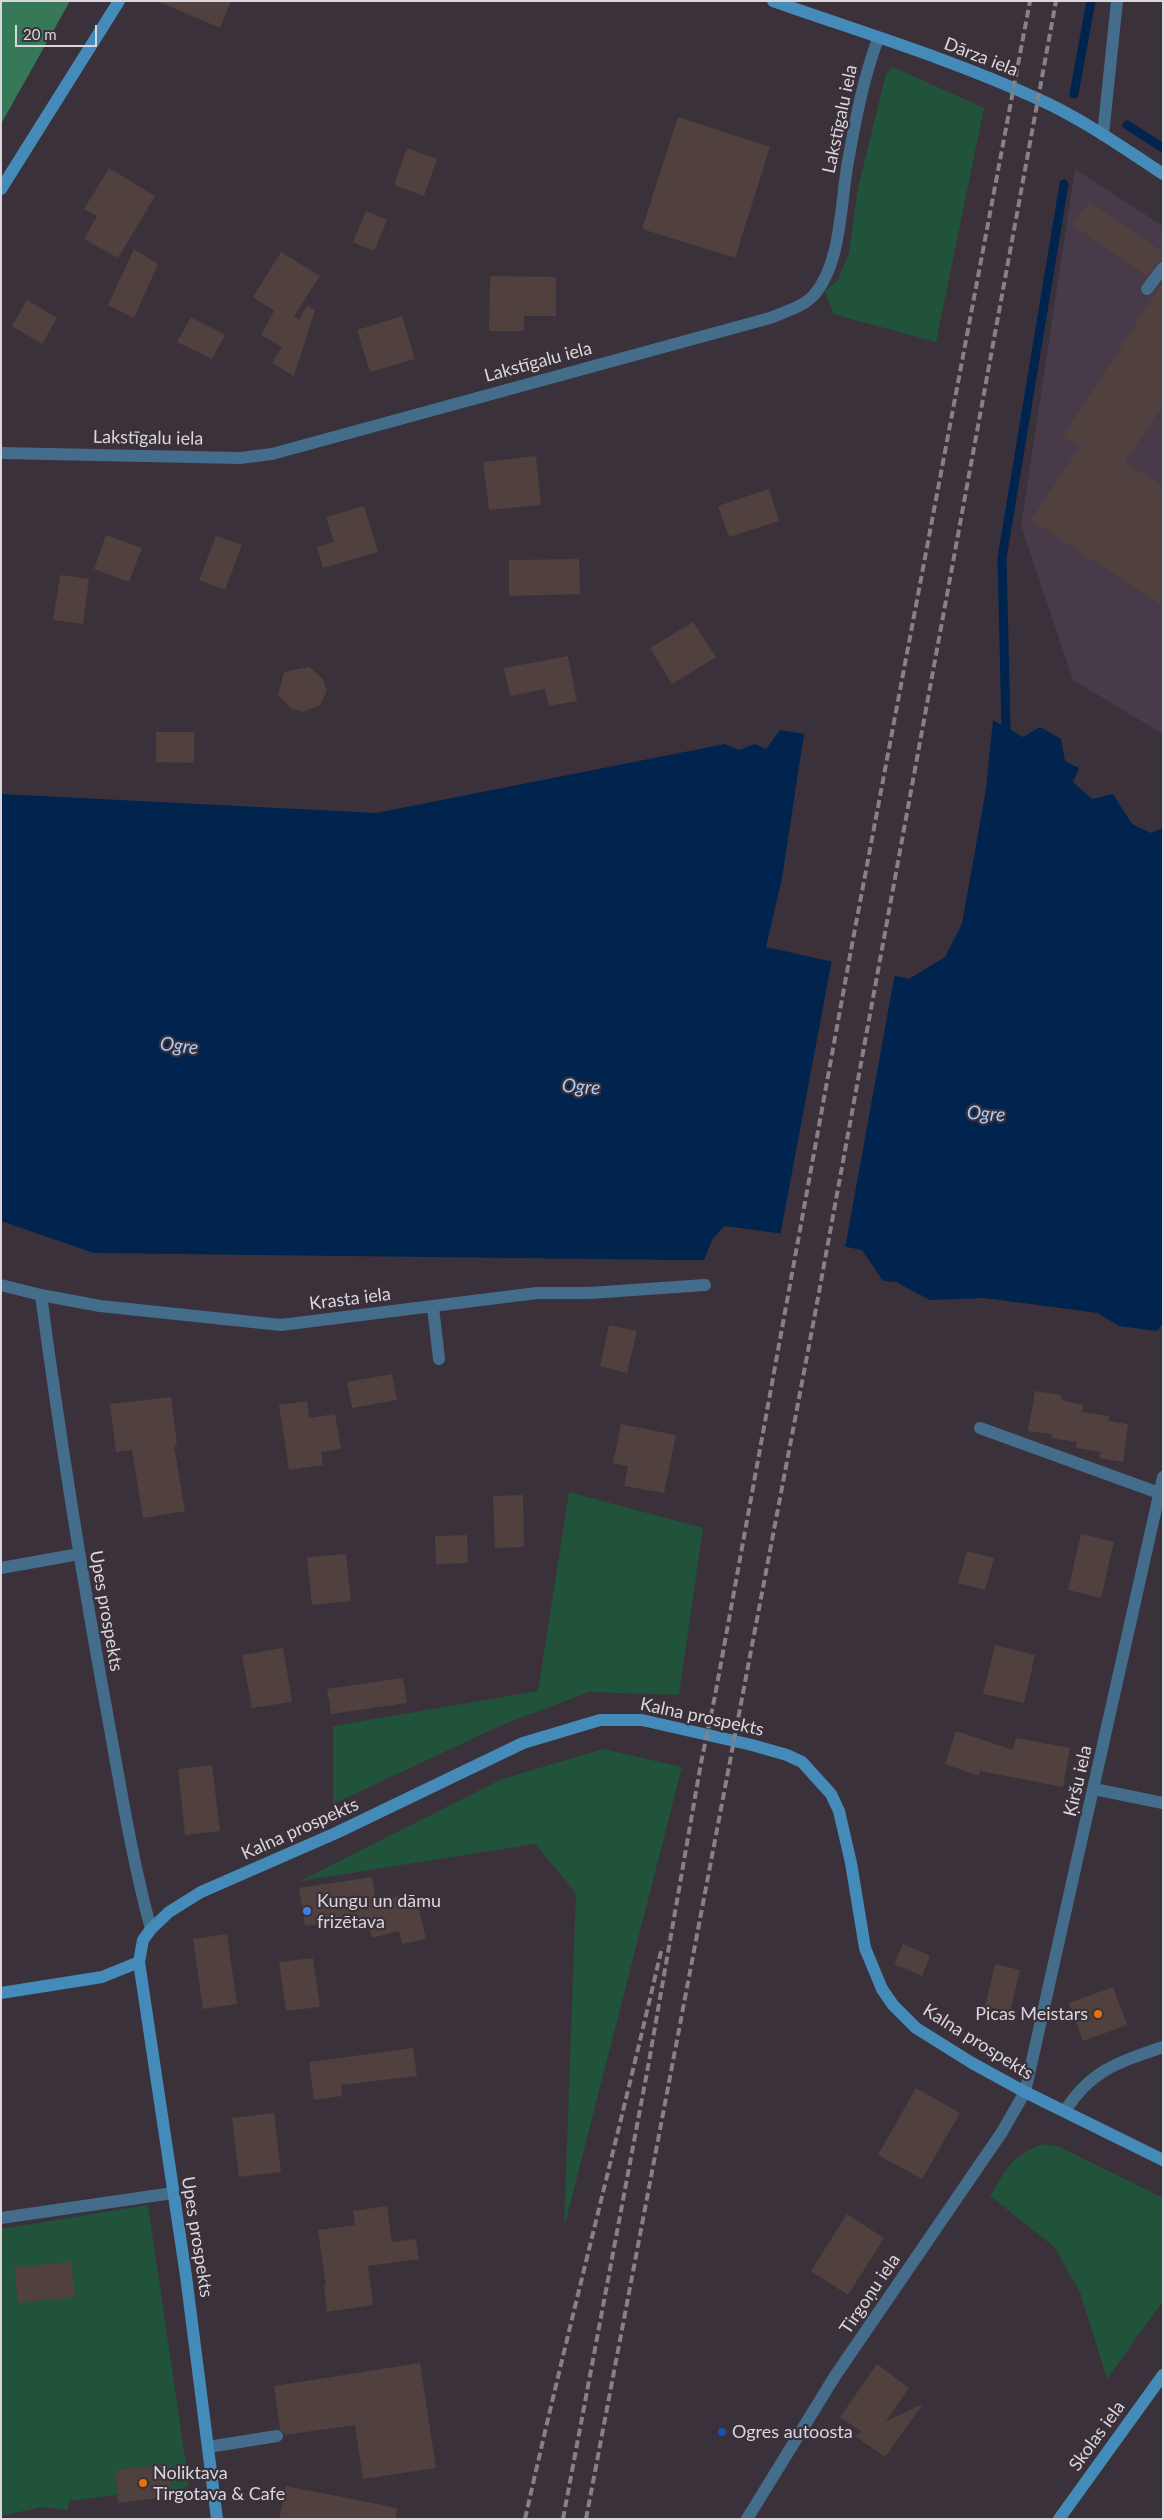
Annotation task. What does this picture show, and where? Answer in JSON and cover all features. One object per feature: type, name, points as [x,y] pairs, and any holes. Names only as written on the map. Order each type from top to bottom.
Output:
[{"type":"main road","points":[[1,189],[119,1]]},
{"type":"main road","name":"Dārza iela","points":[[773,1],[878,39],[906,47],[1030,95],[1103,135],[1163,174]]},
{"type":"main road","name":"Kalna prospekts","points":[[139,1962],[143,1940],[151,1929],[170,1912],[201,1892],[336,1834],[523,1743],[600,1720],[642,1720],[752,1745],[788,1755],[802,1762],[830,1794],[839,1811],[851,1864],[865,1948],[882,1989],[893,2005],[916,2028],[972,2063],[1025,2092],[1163,2160]]},
{"type":"main road","points":[[1,1993],[102,1977],[139,1962]]},
{"type":"main road","name":"Upes prospekts","points":[[139,1962],[173,2192],[217,2519]]},
{"type":"main road","name":"Skolas iela","points":[[1059,2519],[1163,2375]]},
{"type":"street","points":[[1103,135],[1117,1]]},
{"type":"street","name":"Lakstīgalu iela","points":[[1,453],[240,458],[272,454],[770,318],[796,307],[813,296],[827,275],[837,236],[848,157],[870,59],[878,39]]},
{"type":"street","points":[[1147,289],[1163,268]]},
{"type":"street","name":"Krasta iela","points":[[1,1285],[100,1306],[281,1325],[537,1293],[590,1293],[705,1285]]},
{"type":"street","name":"Upes prospekts","points":[[41,1295],[67,1490],[136,1873],[151,1929]]},
{"type":"street","points":[[434,1307],[439,1359]]},
{"type":"street","points":[[980,1428],[1159,1493]]},
{"type":"street","name":"Ķiršu iela","points":[[1025,2092],[1163,1476]]},
{"type":"street","points":[[1,1568],[79,1554]]},
{"type":"street","points":[[1094,1789],[1163,1804]]},
{"type":"street","points":[[1065,2112],[1089,2080],[1119,2062],[1163,2047]]},
{"type":"street","name":"Tirgoņu iela","points":[[746,2519],[835,2376],[1002,2132],[1025,2092]]},
{"type":"street","points":[[1,2218],[173,2192]]},
{"type":"street","points":[[208,2447],[277,2436]]},
{"type":"shaded area","points":[[1075,169],[1163,226],[1163,734],[1073,680],[1021,526]]},
{"type":"green space","points":[[1,1],[70,1],[1,124]]},
{"type":"green space","points":[[893,67],[984,108],[936,342],[833,314],[825,291],[837,281],[849,253],[858,188],[886,74]]},
{"type":"green space","points":[[569,1492],[703,1528],[679,1695],[589,1692],[502,1725],[333,1804],[333,1726],[538,1691]]},
{"type":"green space","points":[[603,1749],[682,1767],[564,2228],[576,1893],[535,1844],[300,1881],[502,1779]]},
{"type":"green space","points":[[1043,2144],[1060,2147],[1163,2198],[1163,2301],[1107,2379],[1080,2292],[1054,2247],[990,2196],[1017,2158]]},
{"type":"green space","points":[[148,2205],[189,2485],[172,2496],[168,2464],[115,2470],[117,2495],[69,2501],[68,2510],[42,2507],[1,2516],[1,2229]]},
{"type":"water","name":"Ogre","points":[[993,720],[1023,737],[1040,727],[1061,739],[1065,761],[1079,768],[1073,782],[1092,799],[1113,794],[1132,824],[1151,833],[1163,828],[1163,1323],[1157,1331],[1119,1326],[1098,1313],[985,1298],[930,1300],[896,1282],[883,1281],[862,1250],[777,1233],[725,1226],[713,1238],[704,1260],[683,1260],[94,1253],[1,1221],[1,794],[376,813],[725,744],[739,750],[755,744],[766,749],[780,730],[804,734],[782,878],[766,947],[909,979],[945,957],[962,924],[986,789]]},
{"type":"pier","points":[[832,959],[895,973],[845,1248],[780,1236]]},
{"type":"building","points":[[157,1],[231,1],[220,28]]},
{"type":"building","points":[[678,117],[770,147],[735,258],[642,229]]},
{"type":"building","points":[[407,148],[437,159],[424,196],[394,185]]},
{"type":"building","points":[[109,168],[155,196],[118,258],[84,239],[97,216],[84,209]]},
{"type":"building","points":[[1089,202],[1163,252],[1163,260],[1157,263],[1147,276],[1073,225]]},
{"type":"building","points":[[366,211],[387,220],[374,251],[353,242]]},
{"type":"building","points":[[134,249],[158,264],[134,318],[108,305]]},
{"type":"building","points":[[281,252],[320,276],[294,316],[299,320],[307,306],[315,310],[294,376],[272,363],[282,347],[261,335],[274,311],[253,297]]},
{"type":"building","points":[[490,276],[556,277],[556,316],[524,316],[524,331],[489,331]]},
{"type":"building","points":[[1163,282],[1163,405],[1125,462],[1163,486],[1163,606],[1031,520],[1080,447],[1063,436]]},
{"type":"building","points":[[27,300],[57,318],[42,344],[12,326]]},
{"type":"building","points":[[402,316],[415,359],[370,372],[357,330]]},
{"type":"building","points":[[191,317],[225,335],[212,359],[177,342]]},
{"type":"building","points":[[536,456],[541,505],[489,510],[483,462]]},
{"type":"building","points":[[769,489],[779,521],[729,537],[718,506]]},
{"type":"building","points":[[364,506],[378,552],[323,568],[317,547],[334,542],[326,517]]},
{"type":"building","points":[[106,535],[142,548],[129,582],[94,569]]},
{"type":"building","points":[[216,536],[242,545],[225,590],[199,580]]},
{"type":"building","points":[[579,559],[580,594],[509,596],[509,560]]},
{"type":"building","points":[[60,575],[89,579],[83,624],[53,620]]},
{"type":"building","points":[[693,622],[716,657],[672,684],[650,648]]},
{"type":"building","points":[[568,656],[577,701],[549,706],[545,689],[510,696],[504,668]]},
{"type":"building","points":[[309,667],[323,679],[327,691],[320,705],[303,712],[292,709],[278,695],[284,672]]},
{"type":"building","points":[[156,732],[194,732],[194,763],[156,762]]},
{"type":"building","points":[[609,1325],[637,1331],[627,1373],[600,1366]]},
{"type":"building","points":[[392,1374],[397,1400],[352,1408],[347,1382]]},
{"type":"building","points":[[1035,1391],[1062,1395],[1061,1400],[1083,1405],[1082,1412],[1109,1416],[1109,1421],[1128,1424],[1123,1462],[1099,1458],[1101,1452],[1076,1448],[1077,1442],[1051,1438],[1052,1434],[1028,1431]]},
{"type":"building","points":[[171,1397],[177,1445],[174,1445],[185,1511],[143,1518],[132,1450],[116,1452],[110,1404]]},
{"type":"building","points":[[307,1401],[309,1418],[335,1414],[341,1449],[321,1452],[323,1465],[289,1470],[279,1405]]},
{"type":"building","points":[[621,1424],[676,1435],[664,1493],[624,1486],[628,1466],[613,1463]]},
{"type":"building","points":[[523,1495],[524,1547],[495,1548],[493,1496]]},
{"type":"building","points":[[1081,1534],[1114,1542],[1101,1598],[1068,1590]]},
{"type":"building","points":[[467,1535],[468,1563],[436,1564],[435,1536]]},
{"type":"building","points":[[967,1551],[994,1558],[985,1590],[958,1583]]},
{"type":"building","points":[[346,1554],[351,1601],[312,1605],[307,1557]]},
{"type":"building","points":[[995,1645],[1035,1655],[1024,1703],[983,1694]]},
{"type":"building","points":[[283,1648],[292,1702],[252,1708],[242,1655]]},
{"type":"building","points":[[403,1678],[407,1703],[331,1714],[327,1689]]},
{"type":"building","points":[[956,1731],[1013,1750],[1016,1738],[1070,1748],[1063,1787],[980,1771],[979,1776],[945,1764]]},
{"type":"building","points":[[212,1765],[220,1831],[185,1835],[178,1769]]},
{"type":"building","points":[[372,1877],[376,1901],[415,1892],[426,1939],[402,1944],[399,1931],[372,1938],[367,1917],[305,1926],[299,1888]]},
{"type":"building","points":[[227,1934],[237,2004],[203,2009],[193,1939]]},
{"type":"building","points":[[903,1944],[930,1956],[922,1976],[894,1964]]},
{"type":"building","points":[[313,1958],[320,2007],[286,2011],[279,1962]]},
{"type":"building","points":[[995,1964],[1020,1970],[1010,2012],[985,2006]]},
{"type":"building","name":"Picas Meistars","points":[[1113,1987],[1127,2025],[1083,2041],[1069,2003]]},
{"type":"building","points":[[413,2048],[417,2076],[341,2085],[342,2096],[314,2100],[309,2062]]},
{"type":"building","points":[[916,2088],[960,2113],[922,2179],[878,2155]]},
{"type":"building","points":[[274,2113],[281,2172],[239,2177],[232,2118]]},
{"type":"building","points":[[387,2206],[392,2242],[416,2239],[419,2259],[368,2266],[373,2305],[327,2312],[324,2285],[326,2285],[318,2230],[355,2225],[353,2211]]},
{"type":"building","points":[[847,2214],[884,2238],[848,2295],[811,2271]]},
{"type":"building","points":[[71,2262],[75,2297],[18,2303],[14,2267]]},
{"type":"building","points":[[420,2363],[436,2468],[363,2479],[355,2425],[285,2435],[280,2429],[274,2386]]},
{"type":"building","points":[[877,2364],[909,2388],[886,2421],[923,2404],[885,2457],[855,2436],[862,2432],[840,2417]]},
{"type":"building","name":"Noliktava Tirgotava & Cafe","points":[[168,2464],[172,2496],[118,2503],[115,2470]]},
{"type":"building","points":[[286,2486],[397,2508],[396,2519],[279,2519]]},
{"type":"waterway","points":[[1074,94],[1091,1]]},
{"type":"waterway","points":[[1127,125],[1163,148]]},
{"type":"waterway","points":[[1008,738],[1006,727],[1002,558],[1064,184]]},
{"type":"railway","points":[[563,2519],[648,2067],[701,1763],[715,1696],[851,950],[1030,1]]},
{"type":"railway","points":[[586,2519],[815,1314],[1056,1]]},
{"type":"railway","points":[[525,2519],[662,1947]]},
{"type":"place","name":"Kungu un dāmu frizētava","points":[[307,1911]]},
{"type":"place","name":"Picas Meistars","points":[[1098,2014]]},
{"type":"place","name":"Ogres autoosta","points":[[722,2432]]},
{"type":"place","name":"Noliktava Tirgotava & Cafe","points":[[143,2483]]}]
